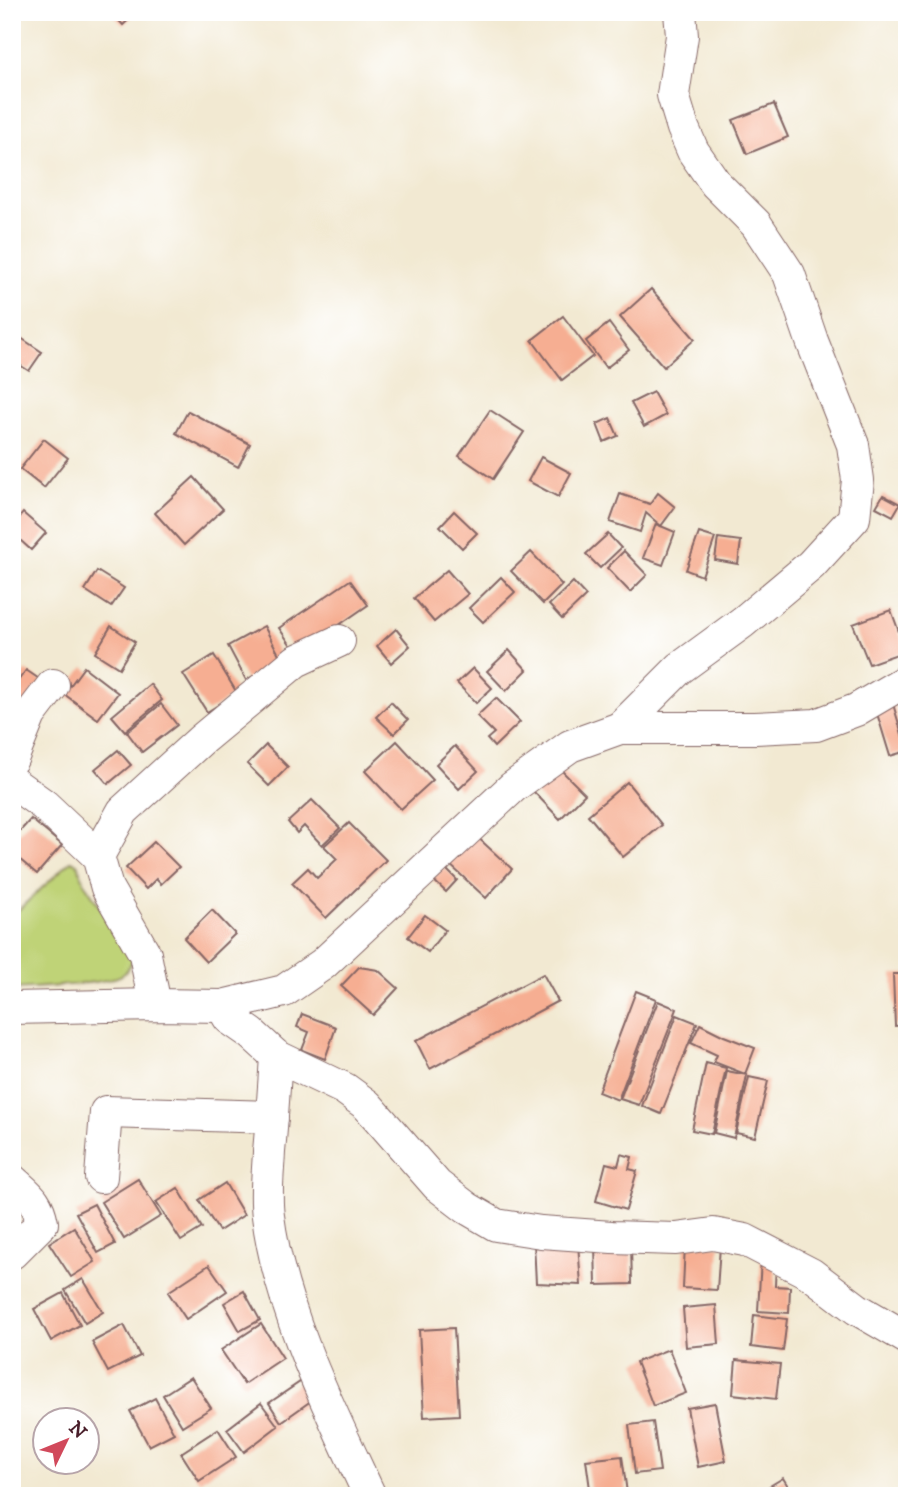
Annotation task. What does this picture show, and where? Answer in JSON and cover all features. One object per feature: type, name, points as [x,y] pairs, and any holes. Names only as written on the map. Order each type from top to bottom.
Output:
[{"type":"street","points":[[620,728],[680,668],[743,622],[811,565],[854,518],[858,480],[853,444],[789,274],[756,224],[716,184],[693,151],[683,128],[673,95],[682,36],[680,12]]},
{"type":"street","points":[[98,856],[123,811],[201,740],[296,661],[339,642]]},
{"type":"street","points":[[12,1008],[222,1006],[284,991],[334,955],[513,787],[570,746],[620,728],[816,725],[856,710],[907,680]]},
{"type":"street","points":[[12,759],[30,715],[54,685]]},
{"type":"street","points":[[12,782],[44,805],[98,856],[107,888],[145,954],[155,1005]]},
{"type":"street","points":[[222,1006],[229,1018],[276,1056],[345,1089],[367,1105],[437,1185],[467,1208],[496,1224],[541,1232],[612,1237],[676,1239],[713,1234],[745,1240],[811,1274],[857,1309],[907,1338]]},
{"type":"street","points":[[276,1056],[267,1213],[275,1262],[300,1336],[370,1496]]},
{"type":"street","points":[[101,1177],[106,1112],[272,1117]]},
{"type":"street","points":[[12,1180],[32,1198],[39,1209],[42,1223],[12,1253]]},
{"type":"green space","points":[[71,861],[77,863],[85,884],[134,955],[131,963],[123,974],[103,980],[12,989],[12,916]]},
{"type":"building","points":[[111,12],[137,12],[123,25]]},
{"type":"building","points":[[774,104],[788,137],[747,154],[733,120]]},
{"type":"building","points":[[651,289],[695,339],[664,367],[620,317]]},
{"type":"building","points":[[563,316],[593,356],[562,380],[532,340]]},
{"type":"building","points":[[609,323],[629,350],[606,368],[586,341]]},
{"type":"building","points":[[12,332],[42,352],[29,371],[12,360]]},
{"type":"building","points":[[653,392],[666,415],[644,427],[631,403]]},
{"type":"building","points":[[490,410],[524,432],[493,479],[459,456]]},
{"type":"building","points":[[188,411],[250,444],[238,467],[176,433]]},
{"type":"building","points":[[610,418],[618,436],[604,442],[597,424]]},
{"type":"building","points":[[44,439],[68,458],[44,488],[20,469]]},
{"type":"building","points":[[541,457],[571,473],[558,497],[528,481]]},
{"type":"building","points":[[194,477],[223,509],[184,545],[155,513]]},
{"type":"building","points":[[658,493],[675,507],[661,526],[646,513],[640,532],[610,522],[620,494],[650,504]]},
{"type":"building","points":[[883,495],[900,504],[893,516],[876,507]]},
{"type":"building","points":[[454,511],[477,533],[462,548],[440,526]]},
{"type":"building","points":[[23,513],[46,533],[31,550],[20,540],[16,545],[12,541],[12,527]]},
{"type":"building","points":[[656,524],[675,532],[663,565],[643,558]]},
{"type":"building","points":[[699,533],[715,538],[702,576],[686,570]]},
{"type":"building","points":[[608,534],[621,548],[600,568],[586,554]]},
{"type":"building","points":[[718,538],[741,541],[738,564],[715,560]]},
{"type":"building","points":[[624,551],[647,575],[630,592],[607,568]]},
{"type":"building","points":[[531,552],[562,585],[543,604],[511,571]]},
{"type":"building","points":[[447,570],[468,594],[434,622],[414,598]]},
{"type":"building","points":[[97,571],[124,588],[111,607],[85,590]]},
{"type":"building","points":[[501,577],[515,592],[483,622],[469,608]]},
{"type":"building","points":[[350,580],[368,605],[297,654],[279,628]]},
{"type":"building","points":[[573,582],[586,596],[562,619],[549,605]]},
{"type":"building","points":[[891,610],[906,651],[869,664],[853,624]]},
{"type":"building","points":[[111,626],[135,642],[119,668],[95,653]]},
{"type":"building","points":[[264,626],[282,660],[246,680],[228,646]]},
{"type":"building","points":[[396,629],[410,646],[391,663],[377,646]]},
{"type":"building","points":[[509,650],[527,670],[506,691],[487,671]]},
{"type":"building","points":[[214,655],[237,693],[207,712],[183,674]]},
{"type":"building","points":[[84,667],[118,693],[98,719],[64,694]]},
{"type":"building","points":[[473,668],[492,688],[476,703],[457,683]]},
{"type":"building","points":[[26,670],[48,685],[28,715],[12,705],[12,689]]},
{"type":"building","points":[[150,684],[162,700],[125,731],[112,716]]},
{"type":"building","points":[[496,698],[520,722],[494,747],[487,739],[494,733],[477,716]]},
{"type":"building","points":[[391,702],[408,720],[394,734],[376,717]]},
{"type":"building","points":[[161,704],[177,725],[142,752],[127,732]]},
{"type":"building","points":[[893,704],[907,751],[890,756],[876,710]]},
{"type":"building","points":[[397,741],[433,780],[401,809],[365,771]]},
{"type":"building","points":[[266,745],[288,767],[269,786],[247,764]]},
{"type":"building","points":[[455,746],[478,771],[459,789],[436,764]]},
{"type":"building","points":[[118,750],[131,765],[108,784],[95,769]]},
{"type":"building","points":[[557,766],[585,794],[560,819],[532,790]]},
{"type":"building","points":[[627,782],[662,825],[623,857],[588,815]]},
{"type":"building","points":[[312,800],[340,828],[322,845],[304,826],[297,833],[288,822]]},
{"type":"building","points":[[31,819],[62,845],[37,874],[12,853],[12,840]]},
{"type":"building","points":[[349,823],[386,860],[326,918],[292,883],[308,868],[317,878],[337,859],[324,846]]},
{"type":"building","points":[[474,834],[512,869],[486,898],[448,863]]},
{"type":"building","points":[[154,842],[179,867],[161,884],[156,879],[146,889],[126,868]]},
{"type":"building","points":[[444,867],[457,880],[446,892],[432,879]]},
{"type":"building","points":[[212,910],[235,934],[206,962],[184,938]]},
{"type":"building","points":[[425,915],[445,930],[428,952],[408,937]]},
{"type":"building","points":[[359,967],[378,970],[398,988],[373,1015],[341,986]]},
{"type":"building","points":[[543,974],[558,1001],[430,1069],[416,1041]]},
{"type":"building","points":[[893,974],[907,974],[907,1025],[895,1026]]},
{"type":"building","points":[[636,991],[656,999],[618,1100],[598,1092]]},
{"type":"building","points":[[658,1001],[677,1009],[639,1105],[620,1099]]},
{"type":"building","points":[[302,1014],[336,1027],[325,1059],[302,1050],[309,1032],[297,1027]]},
{"type":"building","points":[[677,1015],[697,1023],[661,1114],[642,1106]]},
{"type":"building","points":[[700,1024],[755,1048],[745,1074],[714,1062],[717,1055],[691,1043]]},
{"type":"building","points":[[706,1063],[726,1068],[712,1134],[692,1130]]},
{"type":"building","points":[[727,1071],[747,1075],[734,1138],[714,1133]]},
{"type":"building","points":[[749,1077],[768,1081],[755,1137],[736,1133]]},
{"type":"building","points":[[621,1154],[632,1157],[629,1169],[637,1171],[626,1210],[596,1201],[606,1163],[618,1166]]},
{"type":"building","points":[[138,1179],[161,1216],[124,1239],[101,1202]]},
{"type":"building","points":[[225,1183],[244,1215],[219,1231],[199,1200]]},
{"type":"building","points":[[178,1188],[202,1228],[181,1241],[156,1202]]},
{"type":"building","points":[[94,1204],[115,1244],[98,1253],[76,1213]]},
{"type":"building","points":[[74,1227],[95,1262],[71,1277],[49,1243]]},
{"type":"building","points":[[534,1242],[578,1243],[581,1285],[536,1283]]},
{"type":"building","points":[[595,1244],[631,1245],[632,1284],[596,1285]]},
{"type":"building","points":[[685,1244],[720,1246],[717,1290],[683,1288]]},
{"type":"building","points":[[761,1259],[776,1260],[775,1286],[790,1287],[789,1313],[758,1311]]},
{"type":"building","points":[[209,1265],[227,1291],[186,1319],[168,1292]]},
{"type":"building","points":[[83,1279],[103,1312],[85,1323],[65,1290]]},
{"type":"building","points":[[244,1291],[260,1320],[240,1331],[224,1303]]},
{"type":"building","points":[[63,1293],[80,1325],[51,1341],[34,1309]]},
{"type":"building","points":[[716,1305],[719,1344],[686,1347],[683,1308]]},
{"type":"building","points":[[754,1315],[787,1319],[783,1351],[751,1347]]},
{"type":"building","points":[[261,1324],[283,1358],[244,1384],[221,1350]]},
{"type":"building","points":[[124,1325],[140,1356],[108,1372],[92,1342]]},
{"type":"building","points":[[454,1328],[459,1415],[424,1417],[419,1330]]},
{"type":"building","points":[[669,1349],[686,1393],[653,1406],[636,1362]]},
{"type":"building","points":[[736,1360],[780,1364],[776,1399],[733,1394]]},
{"type":"building","points":[[191,1377],[211,1408],[182,1426],[163,1395]]},
{"type":"building","points":[[303,1380],[315,1398],[281,1422],[269,1403]]},
{"type":"building","points":[[155,1398],[174,1433],[149,1446],[130,1411]]},
{"type":"building","points":[[261,1403],[278,1426],[244,1452],[227,1429]]},
{"type":"building","points":[[715,1403],[726,1461],[698,1467],[687,1408]]},
{"type":"building","points":[[653,1422],[660,1471],[635,1474],[629,1425]]},
{"type":"building","points":[[218,1429],[236,1457],[199,1481],[181,1453]]},
{"type":"building","points":[[622,1456],[627,1493],[591,1496],[586,1460]]},
{"type":"building","points":[[783,1478],[794,1496],[753,1496]]}]
